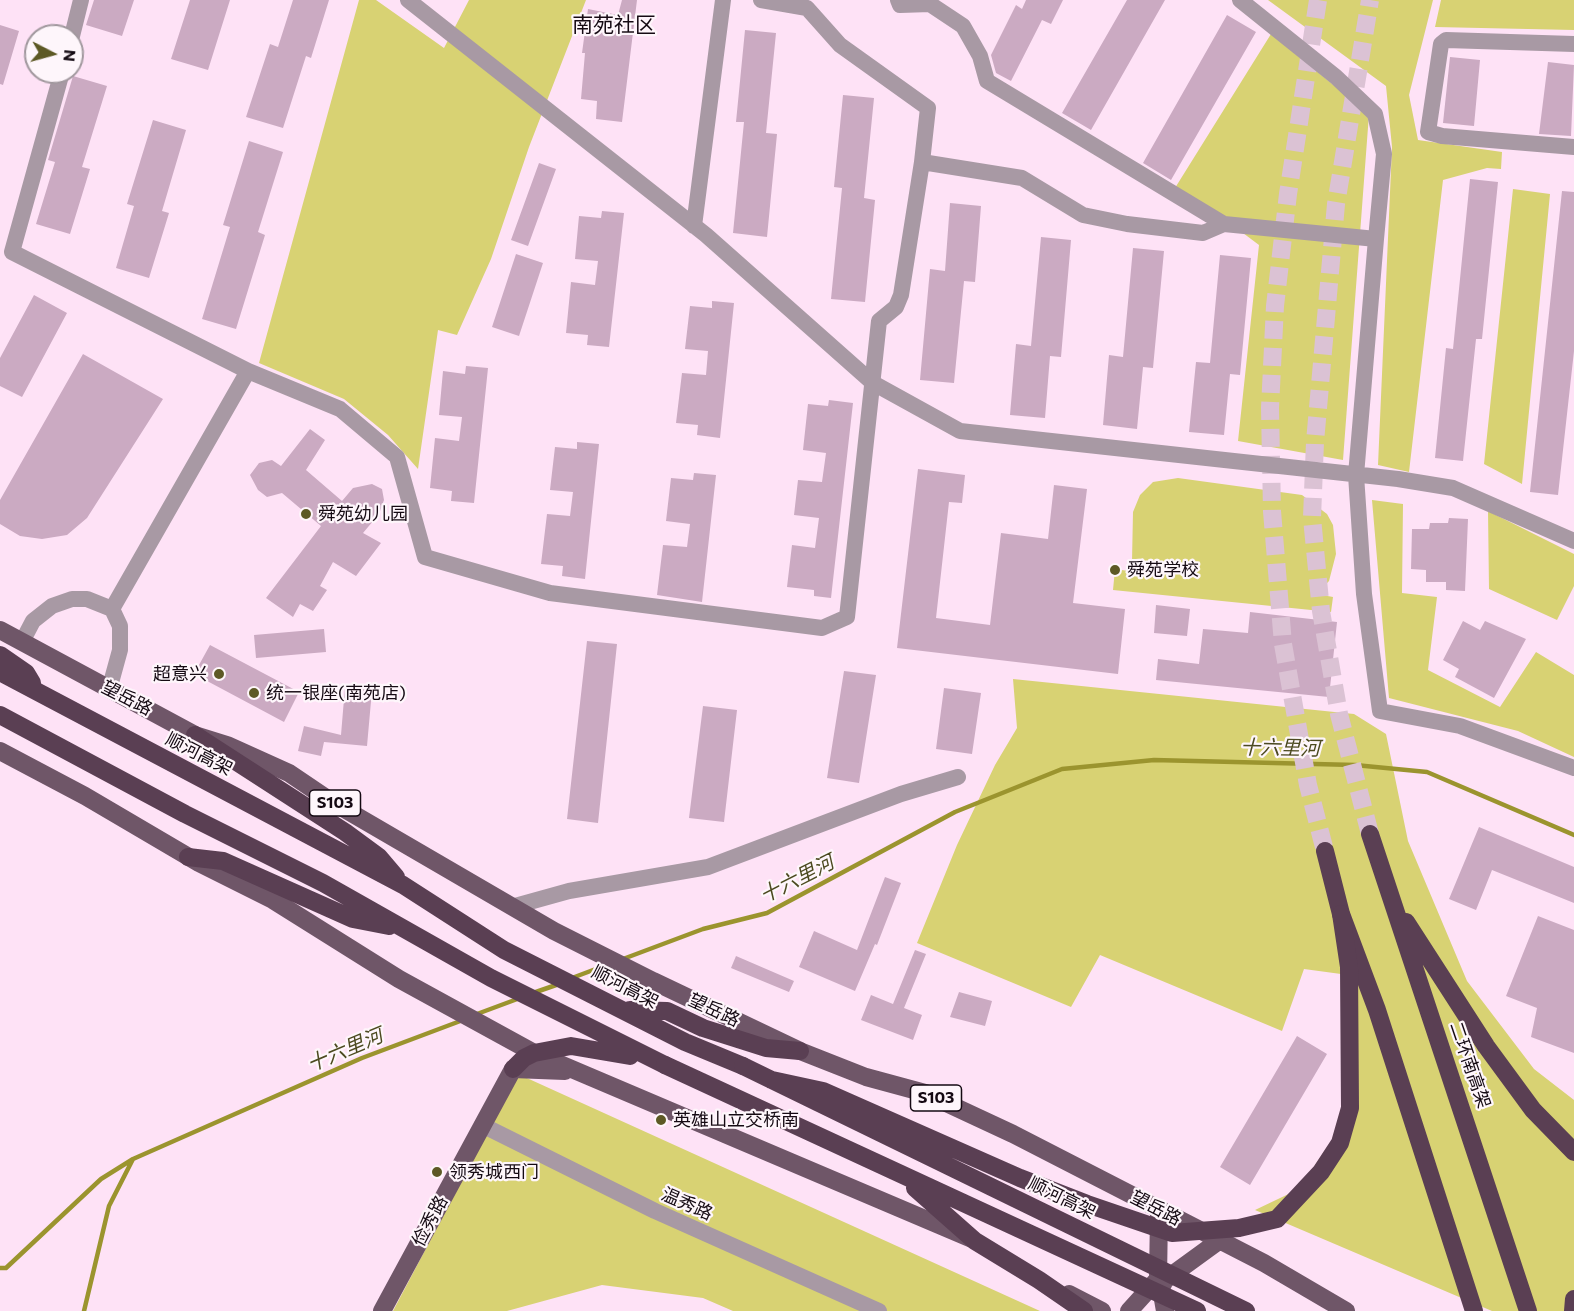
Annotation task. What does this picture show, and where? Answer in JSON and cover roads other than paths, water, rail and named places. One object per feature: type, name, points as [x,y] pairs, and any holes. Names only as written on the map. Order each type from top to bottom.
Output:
[{"type":"highway","points":[[0,655],[26,673],[35,690]]},
{"type":"highway","name":"顺河高架","points":[[0,672],[404,885],[504,950],[621,1007],[685,1042],[743,1066],[1246,1311]]},
{"type":"highway","points":[[0,715],[185,814],[323,883],[491,978],[658,1063],[1197,1311]]},
{"type":"highway","points":[[195,735],[354,838],[379,857],[404,885]]},
{"type":"highway","name":"二环南高架","points":[[1370,834],[1528,1311]]},
{"type":"highway","points":[[772,1080],[823,1091],[1020,1178],[1086,1204],[1172,1233],[1239,1228],[1277,1219],[1321,1172],[1340,1143],[1350,1108],[1349,967],[1341,914],[1325,851]]},
{"type":"highway","points":[[188,856],[223,861],[353,919],[402,928]]},
{"type":"highway","points":[[1394,906],[1448,983],[1486,1046],[1533,1110],[1574,1152]]},
{"type":"highway","points":[[1341,914],[1377,1010],[1474,1311]]},
{"type":"highway","points":[[621,1007],[667,1011],[703,1028],[766,1048],[801,1051]]},
{"type":"highway","points":[[513,1069],[524,1058],[534,1053],[571,1046],[658,1063]]},
{"type":"highway","points":[[900,1175],[975,1242],[1039,1280],[1083,1311]]},
{"type":"highway","points":[[1573,1311],[1574,1299]]},
{"type":"main road","name":"望岳路","points":[[0,630],[23,640],[109,690],[195,735],[227,745],[289,773],[329,800],[515,906],[554,931],[801,1051],[866,1077],[926,1093],[1012,1134],[1220,1240],[1346,1311]]},
{"type":"main road","points":[[0,751],[85,796],[188,856],[273,900],[399,979],[534,1053],[660,1104],[730,1138],[975,1240],[991,1253],[1102,1311]]},
{"type":"main road","points":[[487,1028],[506,1047],[513,1069],[579,1071]]},
{"type":"main road","name":"俭秀路","points":[[382,1311],[513,1069]]},
{"type":"main road","points":[[1130,1311],[1158,1279],[1159,1210]]},
{"type":"main road","points":[[1165,1311],[1161,1288],[1165,1280],[1220,1240]]},
{"type":"street","points":[[75,24],[81,0]]},
{"type":"street","points":[[408,0],[694,226],[873,383],[960,431],[1453,488],[1574,541]]},
{"type":"street","points":[[694,226],[723,0]]},
{"type":"street","points":[[59,84],[12,252],[248,371],[340,409],[397,457],[425,557],[550,593],[822,628],[847,617],[879,321],[896,307],[902,295],[928,108],[840,45],[807,8],[761,0]]},
{"type":"street","points":[[898,0],[900,6],[930,4],[963,26],[980,56],[987,81],[1224,224],[1376,239]]},
{"type":"street","points":[[1239,0],[1336,77],[1375,114],[1384,154],[1356,475],[1364,594],[1380,711],[1460,726],[1574,768]]},
{"type":"street","points":[[1574,44],[1446,40],[1441,44],[1428,132],[1442,136],[1574,147]]},
{"type":"street","points":[[922,162],[1022,178],[1083,215],[1127,224],[1203,233],[1224,224]]},
{"type":"street","points":[[112,609],[248,371]]},
{"type":"street","points":[[23,640],[33,621],[52,606],[72,599],[87,599],[112,609],[120,626],[120,650],[109,690]]},
{"type":"street","points":[[515,906],[569,891],[708,867],[901,794],[958,777]]},
{"type":"street","name":"温秀路","points":[[482,1125],[655,1211],[879,1311]]},
{"type":"waterway","name":"十六里河","points":[[623,959],[703,929],[767,913],[955,812],[1062,769],[1154,760],[1355,765],[1427,772],[1574,835]]},
{"type":"waterway","name":"十六里河","points":[[572,978],[609,964]]},
{"type":"waterway","name":"十六里河","points":[[533,993],[559,984]]},
{"type":"waterway","name":"十六里河","points":[[477,1014],[520,998]]},
{"type":"waterway","name":"十六里河","points":[[84,1311],[109,1206],[133,1159],[362,1058],[463,1020]]},
{"type":"waterway","points":[[0,1268],[6,1268],[101,1179],[133,1159]]},
{"type":"tunnel","points":[[1318,0],[1288,194],[1275,306],[1270,408],[1272,511],[1283,644],[1308,785],[1325,851]]},
{"type":"tunnel","points":[[1370,0],[1336,204],[1315,442],[1312,518],[1321,611],[1339,714],[1370,834]]},
{"type":"place","name":"舜苑幼儿园","points":[[306,514]]},
{"type":"place","name":"舜苑学校","points":[[1115,570]]},
{"type":"place","name":"超意兴","points":[[219,674]]},
{"type":"place","name":"统一银座(南苑店)","points":[[254,693]]},
{"type":"place","name":"英雄山立交桥南","points":[[661,1120]]},
{"type":"place","name":"领秀城西门","points":[[437,1172]]},
{"type":"district","name":"南苑社区","points":[[614,25]]}]
